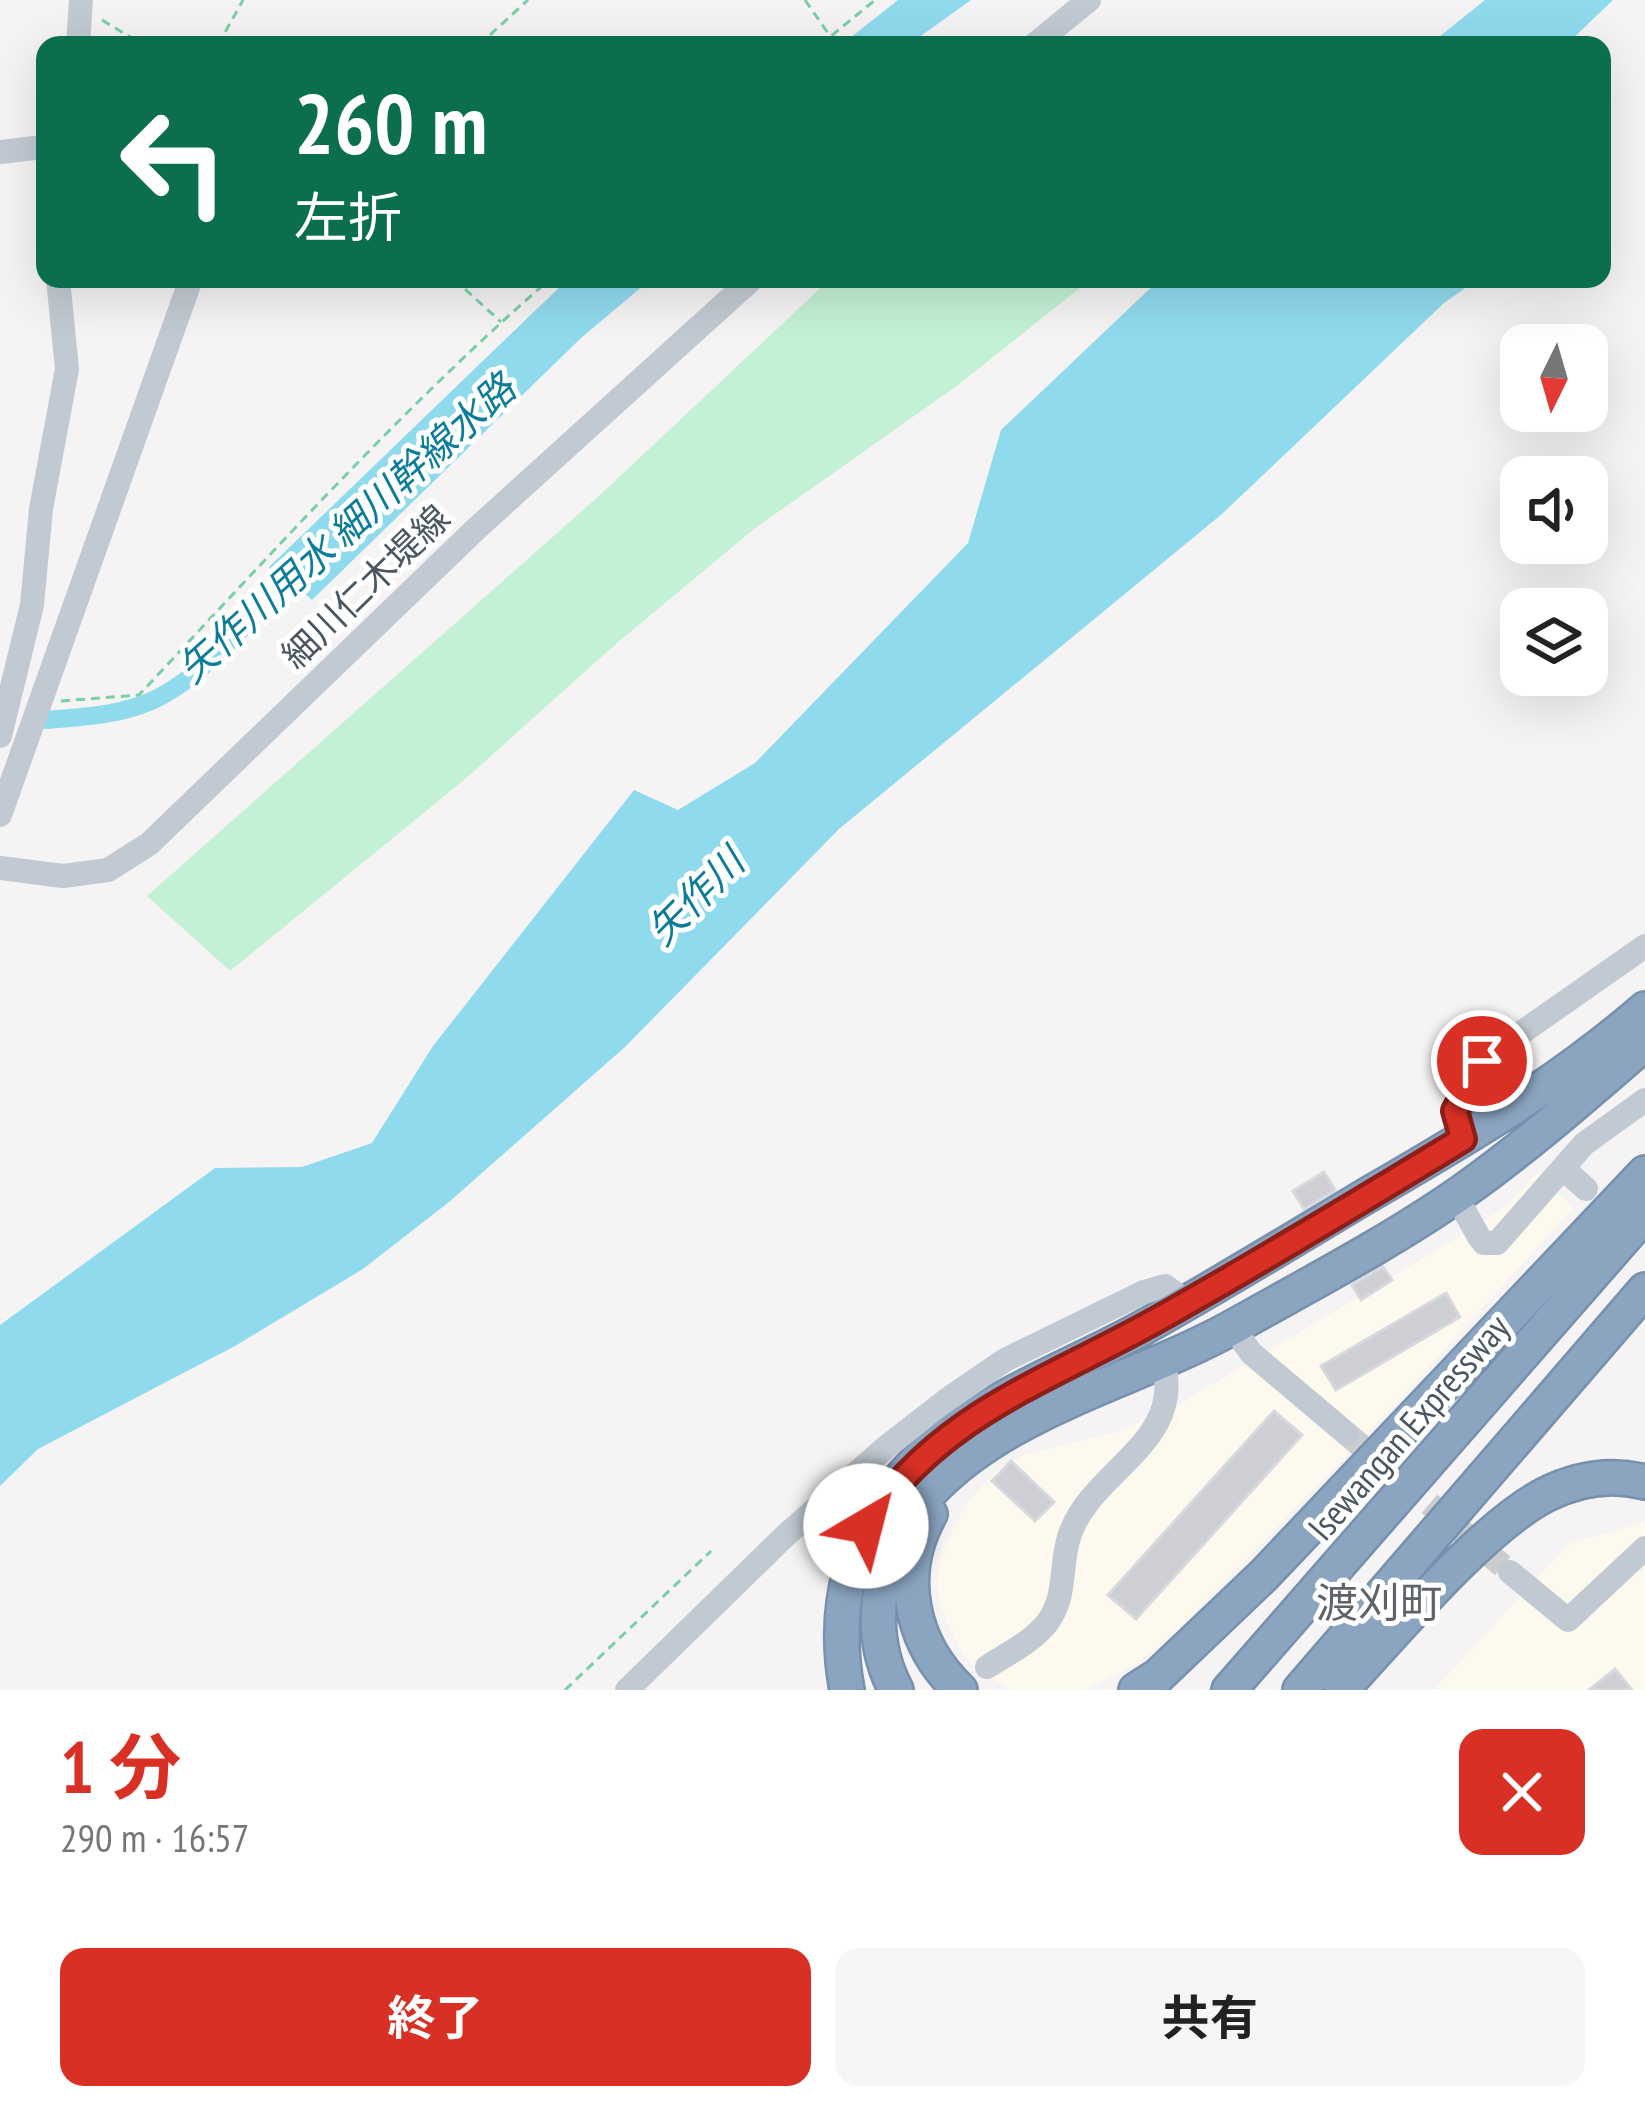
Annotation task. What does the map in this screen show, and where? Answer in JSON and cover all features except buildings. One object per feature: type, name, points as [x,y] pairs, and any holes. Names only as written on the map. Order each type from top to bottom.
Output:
[{"type":"highway","points":[[847,1690],[841,1626],[848,1573],[866,1526],[926,1454],[978,1414],[1187,1302],[1501,1119],[1577,1066],[1645,1009]]},
{"type":"highway","points":[[896,1690],[885,1663],[878,1617],[880,1594],[892,1548],[919,1504],[937,1485],[1001,1438],[1233,1327],[1456,1196],[1645,1043]]},
{"type":"highway","points":[[1136,1690],[1264,1575],[1645,1172]]},
{"type":"highway","name":"Isewangan Expressway","points":[[1229,1690],[1645,1214]]},
{"type":"highway","points":[[1300,1690],[1645,1290]]},
{"type":"highway","points":[[960,1690],[930,1657],[919,1631],[912,1603],[912,1572],[927,1519],[942,1496],[1001,1438]]},
{"type":"highway","points":[[1340,1690],[1467,1560],[1542,1497],[1607,1476],[1645,1482]]},
{"type":"highway","points":[[866,1690],[854,1653],[852,1601],[862,1554],[896,1486]]},
{"type":"street","points":[[1045,36],[1089,0]]},
{"type":"street","points":[[79,36],[81,3]]},
{"type":"street","points":[[0,152],[36,153]]},
{"type":"street","points":[[0,736],[32,605],[40,509],[67,369],[59,288]]},
{"type":"street","points":[[0,814],[188,288]]},
{"type":"street","name":"細川仁木堤線","points":[[0,868],[63,876],[109,870],[149,844],[476,529],[742,288]]},
{"type":"street","points":[[1463,1139],[1455,1111],[1482,1061],[1645,946]]},
{"type":"street","points":[[1456,1196],[1479,1238],[1491,1244],[1503,1238],[1603,1128],[1645,1100]]},
{"type":"street","points":[[1564,1169],[1586,1189]]},
{"type":"street","points":[[627,1690],[802,1521],[885,1448],[976,1379],[1005,1360],[1157,1287],[1174,1288],[1187,1302]]},
{"type":"street","points":[[1233,1327],[1251,1353],[1347,1434]]},
{"type":"street","points":[[987,1667],[1039,1633],[1057,1606],[1070,1532],[1162,1418],[1169,1393],[1163,1362]]},
{"type":"street","points":[[1510,1572],[1568,1620],[1645,1548]]},
{"type":"path","points":[[223,36],[243,0]]},
{"type":"path","points":[[488,36],[529,0]]},
{"type":"path","points":[[806,0],[830,36],[875,0]]},
{"type":"path","points":[[81,3],[130,36]]},
{"type":"path","points":[[464,288],[501,322]]},
{"type":"path","points":[[41,702],[139,695],[308,513],[540,288]]},
{"type":"path","points":[[566,1690],[711,1551]]},
{"type":"shaded area","points":[[1537,1173],[1573,1208],[1388,1412],[1173,1635],[1135,1665],[1084,1690],[1012,1690],[980,1672],[963,1654],[940,1606],[942,1551],[966,1503],[997,1470],[1024,1455],[1117,1432],[1166,1412],[1460,1236],[1506,1206]]},
{"type":"shaded area","points":[[1645,1522],[1645,1690],[1434,1690],[1570,1543]]},
{"type":"green space","points":[[820,288],[1080,288],[958,385],[754,529],[464,780],[230,971],[147,896],[599,496]]},
{"type":"water","points":[[898,0],[971,0],[921,36],[852,36]]},
{"type":"water","points":[[1485,0],[1613,0],[1575,36],[1440,36]]},
{"type":"water","name":"矢作川用水 細川幹線水路","points":[[559,288],[640,288],[581,338],[312,600],[296,585],[282,599],[270,587],[278,579],[269,567]]},
{"type":"water","name":"矢作川","points":[[1151,288],[1465,288],[1222,514],[839,829],[625,1047],[449,1202],[363,1269],[235,1346],[38,1449],[0,1486],[0,1325],[215,1168],[302,1167],[372,1143],[433,1046],[634,790],[678,810],[755,763],[968,543],[1001,430]]},
{"type":"waterway","name":"矢作川用水 細川幹線水路","points":[[47,720],[118,712],[162,696],[202,667],[292,578]]},
{"type":"tunnel","points":[[1347,1434],[1510,1572]]},
{"type":"district","name":"渡刈町","points":[[1379,1602]]},
{"type":"route","points":[[866,1526],[914,1465],[964,1423],[1168,1314],[1463,1139],[1455,1111],[1482,1061]]}]
